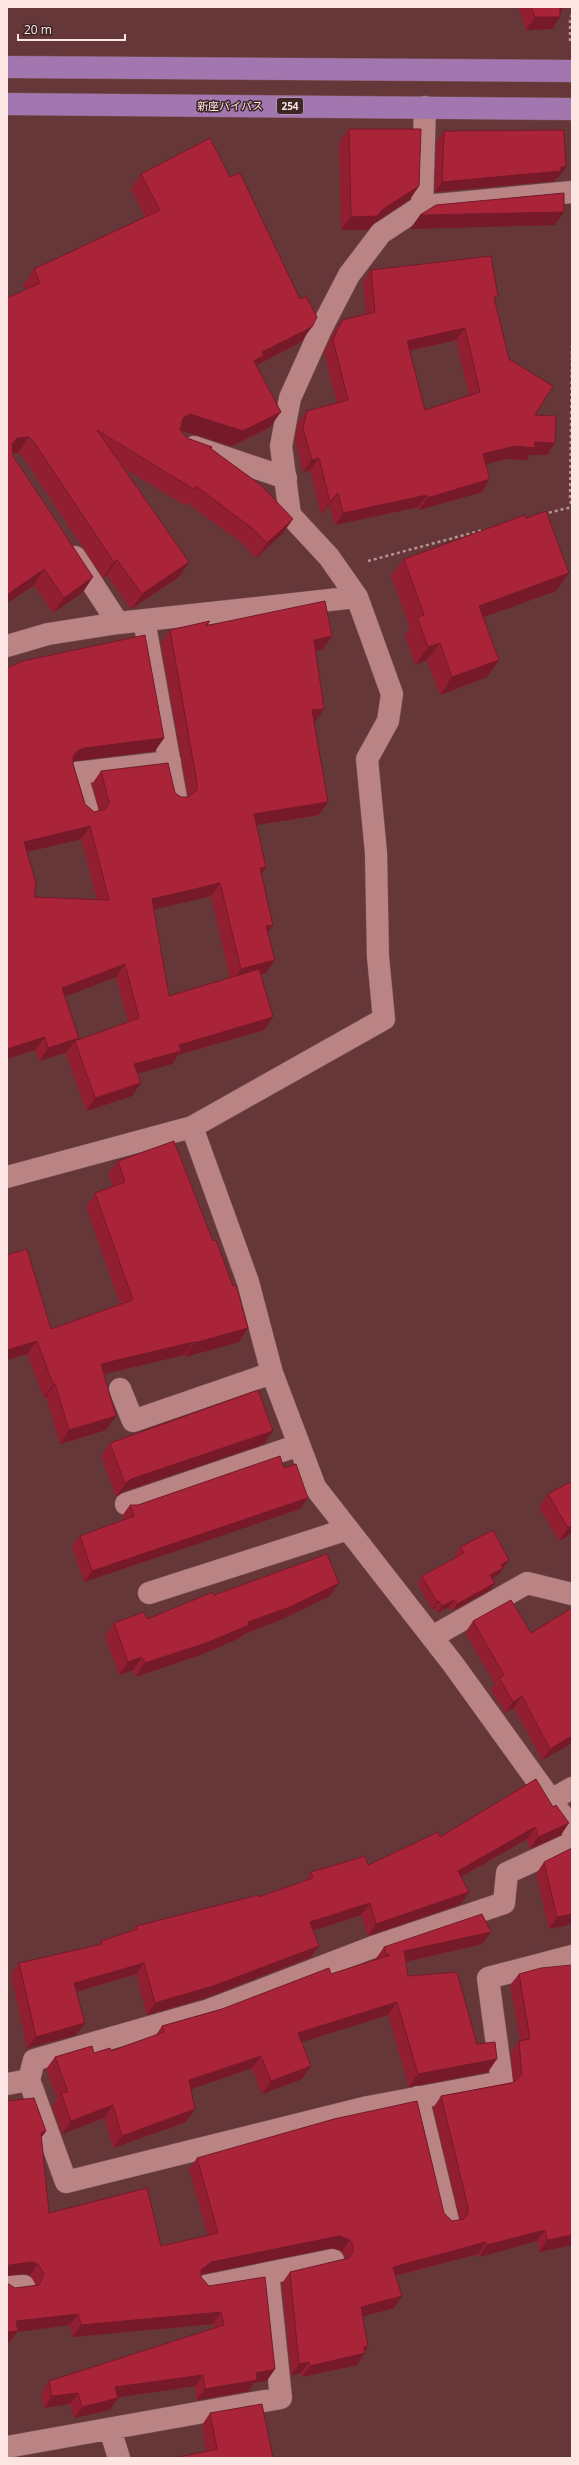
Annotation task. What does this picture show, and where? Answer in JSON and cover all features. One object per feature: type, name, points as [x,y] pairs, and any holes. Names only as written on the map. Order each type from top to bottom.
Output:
[{"type":"highway","points":[[7,67],[572,71]]},
{"type":"highway","name":"新座バイパス","points":[[7,104],[572,109]]},
{"type":"street","points":[[422,206],[425,107]]},
{"type":"street","points":[[7,1177],[192,1127],[384,1019],[378,957],[376,853],[367,759],[388,721],[392,694],[357,597],[337,569],[290,515],[281,446],[290,398],[321,329],[349,275],[381,233],[422,206],[572,192]]},
{"type":"street","points":[[181,442],[286,478]]},
{"type":"street","points":[[61,537],[118,623]]},
{"type":"street","points":[[7,646],[48,634],[118,623],[357,597]]},
{"type":"street","points":[[144,620],[176,798]]},
{"type":"street","points":[[88,813],[76,773],[170,762]]},
{"type":"street","points":[[192,1127],[248,1282],[272,1373],[316,1488],[432,1637],[572,1829]]},
{"type":"street","points":[[120,1389],[133,1421],[272,1373]]},
{"type":"street","points":[[126,1504],[299,1445]]},
{"type":"street","points":[[150,1593],[348,1529]]},
{"type":"street","points":[[432,1637],[527,1583],[572,1594]]},
{"type":"street","points":[[551,1800],[572,1788]]},
{"type":"street","points":[[572,1842],[507,1873],[504,1903],[373,1947],[209,2010],[34,2060],[29,2080],[66,2182],[368,2107],[502,2082],[488,1978],[572,1956]]},
{"type":"street","points":[[7,2084],[29,2080]]},
{"type":"street","points":[[418,2097],[448,2221]]},
{"type":"street","points":[[205,2286],[333,2260]]},
{"type":"street","points":[[7,2447],[281,2398],[268,2273]]},
{"type":"street","points":[[110,2429],[119,2458]]},
{"type":"path","points":[[542,515],[572,507],[570,500],[572,345]]},
{"type":"path","points":[[337,569],[489,529]]},
{"type":"building","points":[[531,7],[560,7],[560,17],[535,17]]},
{"type":"building","points":[[349,129],[421,129],[419,186],[383,209],[377,216],[351,217]]},
{"type":"building","points":[[564,130],[566,167],[561,167],[561,171],[442,182],[444,131]]},
{"type":"building","points":[[210,138],[230,177],[240,173],[300,299],[306,296],[317,317],[312,327],[262,352],[264,355],[254,361],[281,412],[243,431],[190,414],[183,418],[180,430],[187,438],[212,447],[210,448],[262,486],[293,519],[267,543],[253,529],[196,486],[195,490],[97,430],[189,562],[142,594],[117,560],[114,562],[34,442],[29,437],[17,438],[12,444],[13,456],[93,577],[64,598],[44,569],[7,595],[7,298],[40,283],[34,269],[160,210],[141,174]]},
{"type":"building","points":[[564,193],[564,212],[420,215],[436,205]]},
{"type":"building","points":[[491,256],[498,296],[494,297],[509,359],[553,386],[535,415],[556,416],[555,443],[535,442],[535,448],[515,446],[483,454],[490,479],[427,498],[427,495],[343,513],[338,493],[330,502],[319,458],[312,460],[303,428],[307,411],[348,400],[333,340],[342,320],[375,312],[371,270]],"holes":[[[465,328],[480,392],[425,410],[407,341]]]},
{"type":"building","points":[[546,511],[569,573],[479,606],[499,660],[452,677],[440,643],[428,647],[417,617],[424,615],[404,559],[525,515],[526,518]]},
{"type":"building","points":[[325,601],[332,636],[314,640],[324,709],[312,710],[328,802],[254,814],[266,867],[260,868],[273,925],[266,926],[275,960],[241,969],[220,883],[152,899],[169,996],[259,969],[273,1017],[179,1045],[181,1051],[134,1064],[141,1083],[95,1098],[75,1041],[139,1018],[125,964],[62,988],[79,1038],[48,1048],[45,1037],[7,1049],[7,668],[23,661],[145,635],[164,738],[84,748],[77,751],[73,757],[73,764],[85,804],[94,812],[106,809],[109,802],[101,771],[168,763],[175,793],[181,797],[188,797],[197,790],[197,783],[170,630],[210,621],[205,626]],"holes":[[[90,826],[109,900],[34,897],[36,883],[24,842]]]},
{"type":"building","points":[[174,1141],[213,1241],[216,1240],[233,1286],[236,1285],[248,1328],[194,1343],[101,1364],[116,1416],[69,1430],[55,1384],[53,1384],[37,1341],[7,1350],[7,1255],[27,1249],[51,1329],[133,1300],[95,1193],[125,1182],[118,1161]]},
{"type":"building","points":[[258,1390],[273,1431],[131,1479],[125,1484],[110,1443]]},
{"type":"building","points":[[280,1456],[284,1468],[296,1464],[308,1498],[92,1571],[80,1536],[134,1516],[130,1505],[138,1505]]},
{"type":"building","points":[[572,1481],[572,1525],[568,1528],[548,1494]]},
{"type":"building","points":[[493,1530],[509,1560],[501,1565],[503,1568],[490,1575],[495,1583],[457,1604],[454,1600],[442,1606],[439,1601],[437,1602],[422,1576],[464,1553],[460,1547]]},
{"type":"building","points":[[327,1554],[339,1583],[290,1607],[248,1622],[249,1625],[209,1642],[145,1663],[142,1657],[128,1662],[114,1623],[144,1612],[147,1619],[213,1592],[214,1595]]},
{"type":"building","points":[[511,1600],[531,1633],[572,1608],[572,1736],[550,1749],[522,1696],[513,1702],[499,1678],[504,1675],[473,1621]]},
{"type":"building","points":[[536,1779],[553,1807],[556,1805],[569,1823],[538,1837],[535,1827],[458,1871],[469,1892],[376,1924],[370,1903],[310,1922],[319,1946],[213,1986],[155,2003],[144,1963],[74,1983],[85,2023],[36,2037],[19,1963],[102,1944],[101,1941],[137,1929],[136,1926],[258,1895],[258,1897],[313,1878],[311,1872],[365,1856],[368,1865],[438,1832],[440,1837]]},
{"type":"building","points":[[572,1848],[572,1914],[557,1917],[544,1862]]},
{"type":"building","points":[[482,1914],[491,1932],[404,1951],[408,1976],[457,1972],[477,2044],[495,2042],[497,2059],[418,2074],[397,2002],[298,2033],[311,2066],[271,2081],[261,2056],[189,2080],[195,2109],[122,2136],[113,2105],[71,2121],[61,2093],[68,2092],[55,2057],[92,2046],[94,2053],[110,2048],[111,2051],[164,2032],[162,2026],[222,2009],[329,1968],[331,1974],[390,1955],[387,1955],[384,1947]]},
{"type":"building","points":[[572,1965],[572,2235],[547,2240],[545,2230],[487,2245],[486,2242],[393,2267],[402,2296],[361,2307],[368,2347],[364,2347],[365,2353],[310,2366],[309,2362],[299,2364],[290,2272],[349,2258],[353,2252],[353,2246],[350,2240],[339,2236],[211,2262],[201,2270],[201,2277],[209,2286],[265,2277],[275,2369],[256,2373],[257,2380],[205,2389],[203,2375],[115,2387],[118,2398],[82,2407],[78,2393],[52,2396],[49,2381],[224,2325],[221,2312],[81,2325],[78,2314],[16,2321],[18,2331],[7,2332],[7,2283],[15,2288],[39,2285],[44,2274],[38,2264],[31,2262],[9,2265],[7,2267],[7,2101],[34,2098],[46,2131],[41,2133],[49,2213],[147,2188],[161,2246],[218,2233],[197,2158],[334,2119],[417,2101],[444,2213],[452,2221],[464,2219],[468,2213],[468,2207],[441,2096],[512,2083],[522,2075],[519,2041],[530,2039],[519,1974],[541,1968]]},
{"type":"building","points":[[262,2404],[273,2458],[174,2458],[217,2449],[210,2413]]}]
